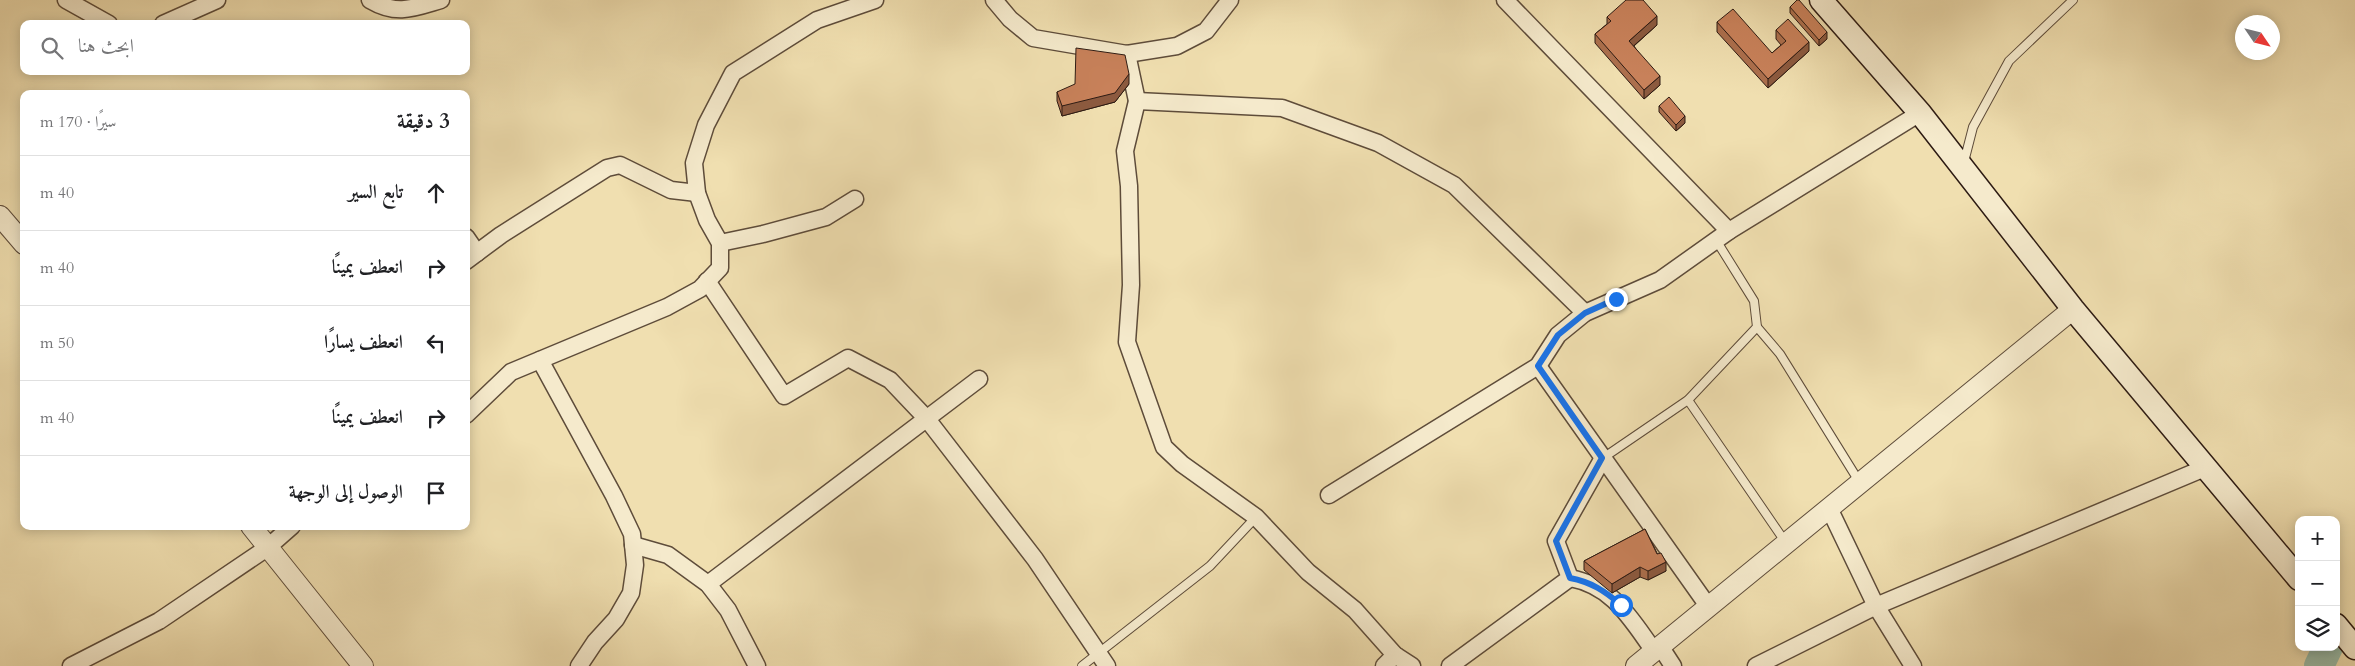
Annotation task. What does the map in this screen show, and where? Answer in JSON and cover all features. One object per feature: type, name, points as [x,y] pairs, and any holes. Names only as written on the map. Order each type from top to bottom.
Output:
[{"type":"main road","points":[[1821,0],[1920,113],[2073,309],[2295,574]]},
{"type":"main road","points":[[2340,630],[2355,648]]},
{"type":"street","points":[[66,0],[102,20]]},
{"type":"street","points":[[172,20],[217,0]]},
{"type":"street","points":[[370,0],[382,7],[404,11],[441,0]]},
{"type":"street","points":[[470,411],[511,372],[667,307],[700,289],[720,268],[720,243],[707,220],[697,193],[694,163],[706,125],[733,73],[817,20],[875,0]]},
{"type":"street","points":[[994,0],[1010,19],[1033,38],[1127,54],[1177,46],[1206,30],[1230,0]]},
{"type":"street","points":[[1505,0],[1722,236]]},
{"type":"street","points":[[1127,54],[1137,101],[1125,151],[1129,186],[1131,285],[1127,342],[1164,447],[1182,464],[1256,517],[1308,572],[1355,610],[1390,660],[1412,666]]},
{"type":"street","points":[[1137,101],[1282,108],[1378,143],[1454,185],[1585,313]]},
{"type":"street","points":[[1329,495],[1538,366],[1558,335],[1585,313],[1660,280],[1722,236],[1920,113]]},
{"type":"street","points":[[471,257],[501,235],[607,168],[620,165],[671,190],[697,193]]},
{"type":"street","points":[[720,243],[763,234],[826,217],[855,199]]},
{"type":"street","points":[[0,216],[20,239]]},
{"type":"street","points":[[707,281],[784,396],[848,358],[890,380],[928,419],[1035,559],[1102,660]]},
{"type":"street","points":[[1636,666],[2073,309]]},
{"type":"street","points":[[540,360],[614,496],[632,534],[635,565],[631,593],[616,619],[595,642],[579,666]]},
{"type":"street","points":[[1538,366],[1708,606]]},
{"type":"street","points":[[708,584],[979,379]]},
{"type":"street","points":[[1570,578],[1556,541],[1602,458]]},
{"type":"street","points":[[1756,666],[1876,606],[2207,468]]},
{"type":"street","points":[[1829,508],[1876,606],[1913,666]]},
{"type":"street","points":[[254,530],[363,666]]},
{"type":"street","points":[[71,666],[159,621],[267,548],[287,530]]},
{"type":"street","points":[[633,544],[668,555],[708,584],[728,610],[757,666]]},
{"type":"street","points":[[1450,666],[1570,578],[1585,581],[1603,590],[1621,605],[1673,666]]},
{"type":"lane","points":[[1963,166],[1973,127],[2009,61],[2073,0]]},
{"type":"lane","points":[[1722,236],[1754,301],[1757,326],[1780,354],[1860,483]]},
{"type":"lane","points":[[1602,458],[1688,400],[1757,326]]},
{"type":"lane","points":[[1688,400],[1786,543]]},
{"type":"lane","points":[[1082,666],[1102,660],[1210,566],[1256,517]]},
{"type":"building","points":[[1626,0],[1643,0],[1657,16],[1629,41],[1660,76],[1644,90],[1595,34],[1611,21],[1607,17]]},
{"type":"building","points":[[1797,0],[1827,32],[1819,40],[1790,7]]},
{"type":"building","points":[[1733,9],[1772,53],[1786,41],[1776,30],[1788,19],[1809,42],[1768,79],[1717,22]]},
{"type":"building","points":[[1076,48],[1125,55],[1129,74],[1115,93],[1062,106],[1057,92],[1075,84]]},
{"type":"building","points":[[1669,97],[1685,116],[1676,125],[1659,106]]},
{"type":"building","points":[[1645,529],[1657,554],[1661,553],[1666,562],[1648,571],[1640,567],[1612,584],[1584,561]]},
{"type":"waterway","points":[[2319,666],[2326,651]]},
{"type":"route","points":[[1616,299],[1585,313],[1558,335],[1538,366],[1602,458],[1556,541],[1570,578],[1585,581],[1603,590],[1621,605]]}]
